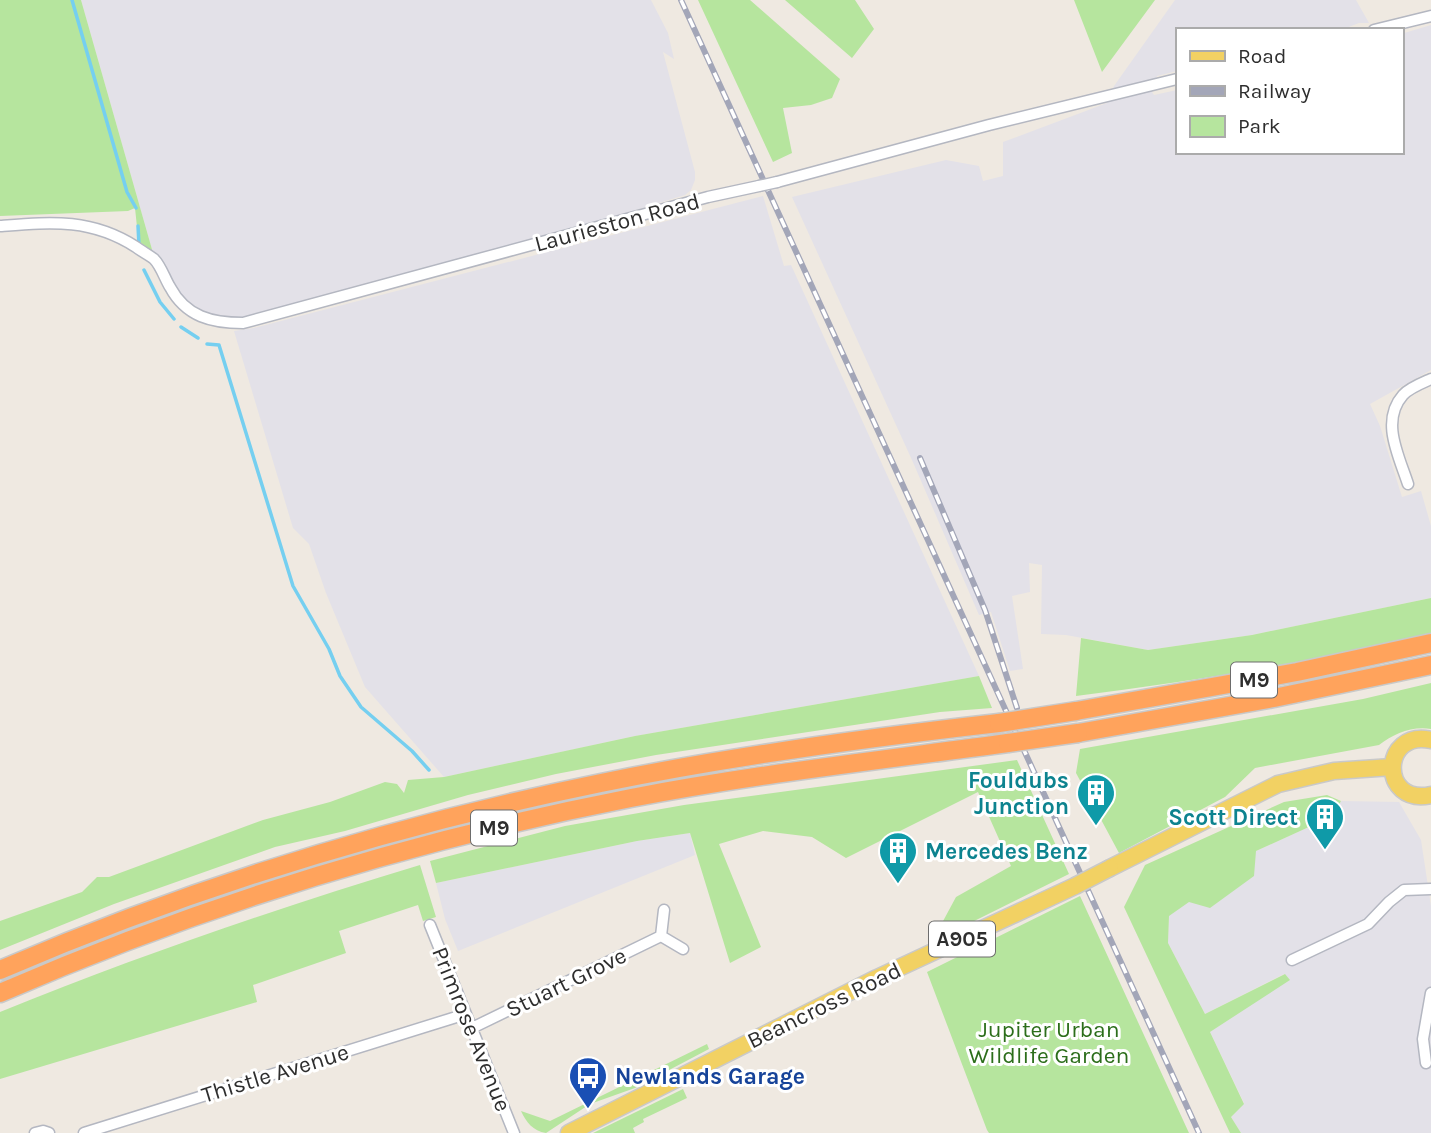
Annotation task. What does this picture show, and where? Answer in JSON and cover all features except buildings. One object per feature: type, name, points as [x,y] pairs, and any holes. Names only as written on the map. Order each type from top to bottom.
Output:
[{"type":"highway","name":"M9","points":[[0,970],[92,932],[256,873],[398,831],[492,807],[694,766],[926,730],[999,723],[1076,711],[1297,672],[1431,643]]},
{"type":"highway","name":"M9","points":[[0,993],[138,937],[268,891],[491,828],[723,781],[1078,733],[1263,700],[1431,665]]},
{"type":"main road","points":[[1431,740],[1417,739],[1407,742],[1399,749],[1392,767],[1396,783],[1402,790],[1410,795],[1431,797]]},
{"type":"main road","name":"Beancross Road","points":[[569,1133],[877,978],[1075,886],[1278,784],[1334,771],[1392,767]]},
{"type":"street","points":[[1382,28],[1431,16]]},
{"type":"street","name":"Laurieston Road","points":[[0,226],[57,222],[91,227],[117,235],[155,260],[172,292],[183,306],[196,316],[222,323],[243,323],[720,194],[1176,79]]},
{"type":"street","points":[[1408,484],[1392,434],[1391,418],[1404,393],[1431,379]]},
{"type":"street","points":[[1292,960],[1368,924],[1404,890],[1431,889]]},
{"type":"street","points":[[664,910],[661,936],[683,949]]},
{"type":"street","name":"Primrose Avenue","points":[[430,925],[514,1133]]},
{"type":"street","name":"Stuart Grove","points":[[471,1028],[661,936]]},
{"type":"street","points":[[1426,1063],[1423,1039],[1431,993]]},
{"type":"street","name":"Thistle Avenue","points":[[85,1133],[466,1014]]},
{"type":"street","points":[[35,1133],[49,1133]]},
{"type":"shaded area","points":[[81,0],[651,0],[668,33],[674,59],[663,52],[695,180],[691,190],[685,195],[443,269],[222,323],[183,305],[155,260]]},
{"type":"shaded area","points":[[1175,0],[1356,0],[1369,23],[1359,23],[1346,28],[1176,28],[1176,71],[1157,76],[1152,92],[1154,95],[1176,90],[1176,154],[1403,154],[1403,33],[1431,25],[1431,370],[1370,404],[1380,426],[1402,497],[1421,491],[1431,526],[1431,598],[1252,635],[1148,650],[1066,635],[1041,634],[1042,565],[1029,563],[1030,592],[1012,596],[1023,669],[1010,671],[991,612],[979,615],[912,460],[792,197],[946,160],[979,166],[983,181],[1003,176],[1003,142],[1107,103],[1114,86]]},
{"type":"shaded area","points":[[763,196],[784,266],[791,265],[979,676],[635,736],[444,777],[365,687],[309,544],[293,528],[234,331]]},
{"type":"shaded area","points":[[1341,801],[1399,802],[1421,840],[1431,906],[1431,1133],[1241,1133],[1231,1117],[1244,1103],[1210,1032],[1289,979],[1284,974],[1205,1014],[1168,943],[1169,915],[1256,851],[1333,816]]},
{"type":"shaded area","points":[[690,833],[695,855],[458,951],[445,919],[436,883],[637,841]]},
{"type":"green space","points":[[0,0],[81,0],[155,260],[139,246],[135,208],[128,211],[0,216]]},
{"type":"green space","points":[[698,0],[750,0],[840,79],[832,98],[811,105],[783,108],[792,153],[773,162]]},
{"type":"green space","points":[[785,0],[855,0],[874,29],[852,58]]},
{"type":"green space","points":[[1074,0],[1155,0],[1102,72]]},
{"type":"green space","points":[[1431,598],[1431,634],[1255,670],[1076,696],[1081,638],[1148,650],[1252,635]]},
{"type":"green space","points":[[979,676],[992,708],[940,712],[656,755],[556,774],[468,795],[345,831],[275,847],[114,904],[0,950],[0,921],[82,892],[97,877],[109,877],[263,820],[330,802],[385,782],[397,784],[404,793],[408,780],[444,777],[635,736]]},
{"type":"green space","points":[[1431,683],[1431,729],[1403,732],[1379,745],[1255,768],[1225,797],[1119,853],[1076,773],[1080,749],[1363,699]]},
{"type":"green space","points":[[1017,760],[1069,874],[948,934],[942,923],[956,897],[1011,866],[978,792],[846,858],[812,837],[763,831],[719,844],[761,947],[730,963],[690,833],[637,841],[436,883],[430,861],[565,826],[684,805]]},
{"type":"green space","points":[[1327,795],[1341,801],[1333,816],[1256,851],[1254,876],[1210,908],[1189,902],[1169,916],[1168,943],[1205,1014],[1285,974],[1290,980],[1210,1032],[1244,1104],[1231,1117],[1241,1133],[1230,1133],[1124,907],[1145,865],[1284,802]]},
{"type":"green space","points":[[420,865],[436,917],[423,921],[418,905],[339,931],[346,953],[253,985],[257,1002],[0,1079],[0,1012],[208,934]]},
{"type":"green space","name":"Jupiter Urban Wildlife Garden","points":[[1080,896],[1189,1133],[989,1133],[987,1130],[927,972]]},
{"type":"green space","points":[[707,1044],[709,1049],[635,1088],[590,1104],[546,1133],[530,1125],[521,1111],[550,1121]]},
{"type":"green space","points":[[683,1089],[687,1098],[643,1119],[644,1122],[633,1128],[635,1133],[593,1133]]},
{"type":"waterway","points":[[72,0],[127,192],[136,208]]},
{"type":"waterway","points":[[138,226],[139,245]]},
{"type":"waterway","points":[[144,270],[160,302],[174,319]]},
{"type":"waterway","points":[[181,327],[198,338]]},
{"type":"waterway","points":[[207,344],[219,345],[293,586],[329,649],[340,676],[361,707],[412,751],[429,770]]},
{"type":"railway","points":[[681,0],[1199,1133]]},
{"type":"railway","points":[[920,458],[985,610],[1017,708]]},
{"type":"place","name":"Fouldubs Junction","points":[[1096,827]]},
{"type":"place","name":"Scott Direct","points":[[1325,851]]},
{"type":"place","name":"Mercedes Benz","points":[[898,885]]},
{"type":"place","name":"Newlands Garage","points":[[588,1110]]}]
